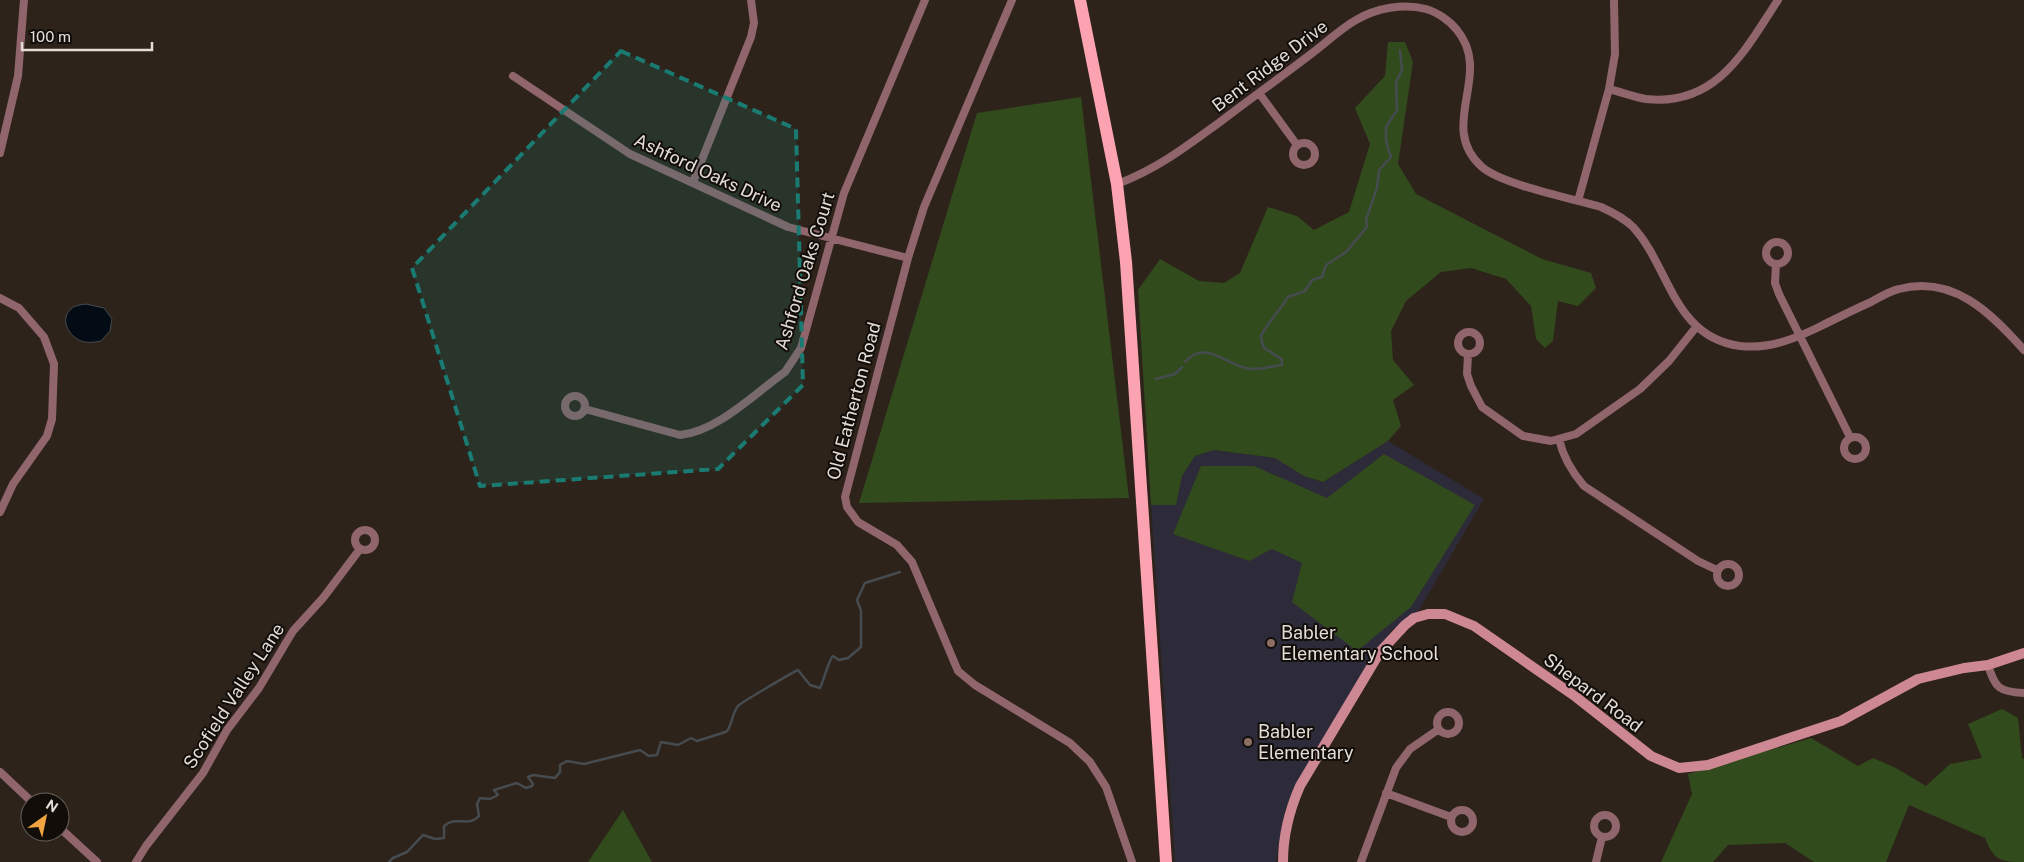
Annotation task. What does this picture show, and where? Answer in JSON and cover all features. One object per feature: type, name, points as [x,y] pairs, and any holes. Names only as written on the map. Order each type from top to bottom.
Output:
[{"type":"main road","points":[[1080,0],[1116,184],[1129,299],[1166,862]]},
{"type":"street","points":[[0,153],[18,76],[24,0]]},
{"type":"street","points":[[693,182],[751,37],[754,23],[751,0]]},
{"type":"street","name":"Ashford Oaks Court","points":[[585,409],[680,435],[694,434],[712,426],[785,372],[801,348],[844,193],[925,0]]},
{"type":"street","name":"Old Eatherton Road","points":[[1012,0],[924,207],[908,258],[845,490],[847,507],[866,528],[897,545],[912,562],[958,671],[975,685],[1070,743],[1090,762],[1106,787],[1132,862]]},
{"type":"street","points":[[1578,201],[1609,89],[1615,54],[1614,0]]},
{"type":"street","points":[[1609,89],[1645,98],[1664,99],[1695,93],[1709,86],[1734,64],[1778,0]]},
{"type":"street","name":"Bent Ridge Drive","points":[[1116,184],[1140,176],[1160,165],[1356,20],[1391,8],[1426,9],[1453,25],[1463,37],[1469,50],[1471,81],[1462,115],[1462,128],[1466,144],[1473,158],[1492,174],[1612,212],[1631,225],[1641,237],[1683,312],[1697,326],[1718,339],[1738,346],[1774,345],[1800,336],[1897,289],[1936,286],[1959,294],[1978,306],[2024,350]]},
{"type":"street","name":"Ashford Oaks Drive","points":[[513,76],[630,154],[788,227],[908,258]]},
{"type":"street","points":[[1259,93],[1297,145]]},
{"type":"street","points":[[1776,264],[1775,277],[1777,288],[1850,437]]},
{"type":"street","points":[[0,298],[19,308],[44,336],[54,364],[52,419],[47,436],[13,484],[0,512]]},
{"type":"street","points":[[1468,354],[1467,374],[1471,386],[1477,399],[1488,412],[1523,436],[1535,440],[1559,439],[1576,434],[1640,389],[1669,361],[1697,326]]},
{"type":"street","points":[[1559,439],[1573,474],[1584,486],[1698,560],[1717,570]]},
{"type":"street","name":"Scofield Valley Lane","points":[[136,862],[146,846],[203,772],[227,730],[259,688],[293,631],[323,598],[360,549]]},
{"type":"street","name":"Shepard Road","points":[[1283,862],[1287,823],[1300,786],[1380,652],[1405,626],[1422,616],[1445,614],[1474,626],[1576,697],[1651,756],[1679,768],[1708,765],[1841,721],[1918,679],[1964,668],[1988,665],[2024,653]]},
{"type":"street","points":[[1988,665],[1993,681],[2000,689],[2024,693]]},
{"type":"street","points":[[1360,862],[1396,768],[1410,749],[1439,729]]},
{"type":"street","points":[[0,772],[21,792]]},
{"type":"street","points":[[1386,793],[1451,817]]},
{"type":"street","points":[[70,837],[97,862]]},
{"type":"street","points":[[1596,862],[1602,837]]},
{"type":"highlighted area","points":[[621,51],[796,129],[803,385],[718,469],[480,486],[412,268]]},
{"type":"shaded area","points":[[86,304],[104,308],[112,319],[110,331],[101,341],[85,342],[75,338],[68,329],[66,324],[67,313],[78,305]]},
{"type":"shaded area","name":"Babler Elementary School","points":[[1388,441],[1484,499],[1419,610],[1392,630],[1373,655],[1293,792],[1285,810],[1276,862],[1175,862],[1151,505],[1176,505],[1182,476],[1195,456],[1214,450],[1276,458],[1304,476],[1323,482]]},
{"type":"green space","points":[[1388,42],[1405,42],[1413,62],[1398,164],[1416,194],[1542,259],[1591,273],[1596,288],[1578,306],[1558,301],[1553,341],[1545,348],[1536,339],[1531,306],[1506,279],[1471,268],[1441,272],[1406,301],[1391,331],[1393,360],[1414,385],[1393,400],[1401,426],[1388,441],[1323,482],[1304,476],[1275,458],[1214,450],[1195,456],[1182,476],[1176,505],[1151,505],[1138,290],[1160,259],[1199,281],[1224,283],[1240,273],[1268,207],[1297,216],[1314,230],[1349,212],[1370,144],[1355,108],[1385,76]]},
{"type":"green space","points":[[1081,97],[1129,498],[859,503],[977,113]]},
{"type":"green space","points":[[1384,454],[1475,505],[1411,607],[1357,651],[1292,602],[1302,563],[1272,549],[1249,561],[1173,534],[1201,466],[1254,466],[1327,498]]},
{"type":"green space","points":[[2002,709],[2018,718],[2022,758],[2024,759],[2024,862],[1999,859],[1988,846],[1985,838],[1909,805],[1886,862],[1814,862],[1785,843],[1728,845],[1713,862],[1661,862],[1692,794],[1688,774],[1811,738],[1858,766],[1873,758],[1896,768],[1926,786],[1950,764],[1982,758],[1968,724]]},
{"type":"green space","points":[[623,810],[652,862],[588,862]]},
{"type":"waterway","points":[[1185,362],[1193,355],[1210,353],[1244,368],[1257,369],[1282,365],[1282,359],[1264,348],[1261,338],[1262,333],[1288,297],[1305,291],[1312,280],[1322,277],[1326,265],[1346,252],[1367,227],[1366,220],[1377,188],[1379,170],[1391,157],[1386,141],[1386,127],[1397,110],[1396,82],[1402,70],[1400,51]]},
{"type":"waterway","points":[[1156,379],[1175,374],[1182,367]]},
{"type":"waterway","points":[[389,862],[393,858],[407,852],[423,835],[435,839],[444,838],[444,826],[448,823],[475,819],[479,816],[477,804],[480,798],[490,799],[498,795],[494,790],[517,783],[526,788],[532,786],[533,784],[528,777],[533,775],[555,778],[560,772],[560,765],[567,761],[584,764],[640,750],[649,756],[657,755],[661,742],[678,745],[691,738],[697,741],[725,732],[729,728],[738,706],[798,670],[810,685],[820,688],[833,656],[839,660],[848,658],[861,647],[861,611],[857,600],[865,583],[900,572]]},
{"type":"place","name":"Babler Elementary School","points":[[1271,643]]},
{"type":"place","name":"Babler Elementary","points":[[1248,742]]}]
